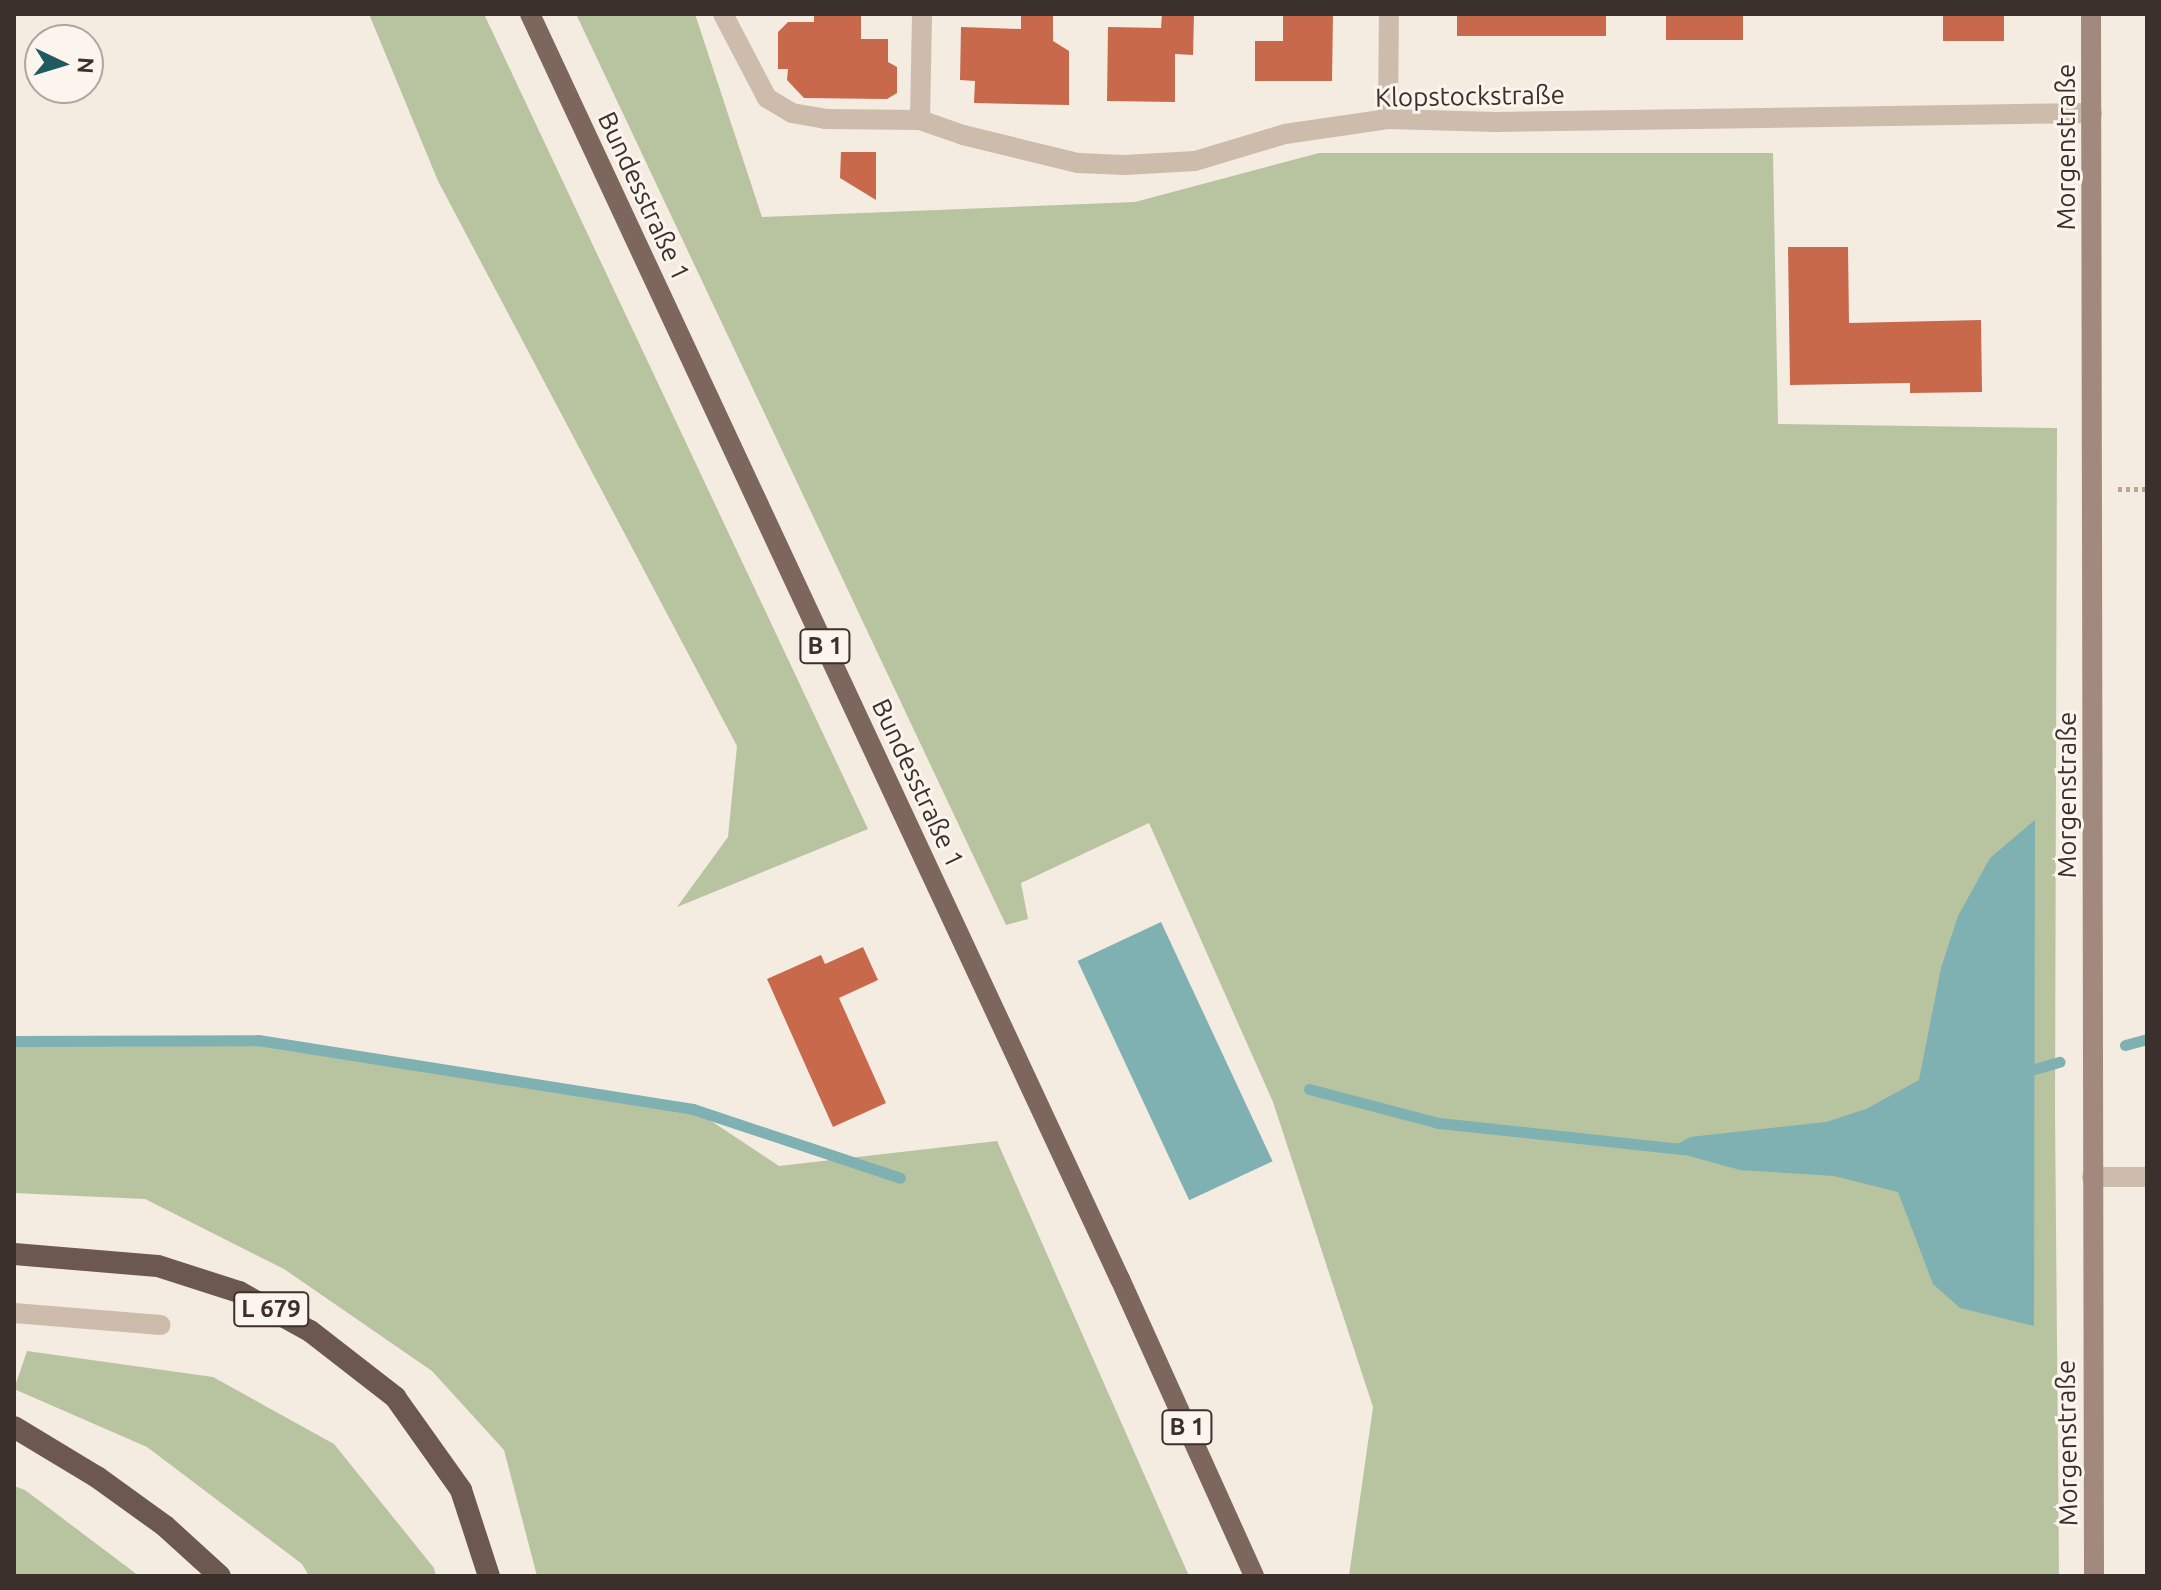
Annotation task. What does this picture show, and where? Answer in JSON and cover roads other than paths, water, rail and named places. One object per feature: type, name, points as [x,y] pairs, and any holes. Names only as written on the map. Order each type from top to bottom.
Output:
[{"type":"highway","name":"L 679","points":[[14,1254],[158,1266],[239,1292],[310,1331],[395,1397],[461,1490],[489,1576]]},
{"type":"highway","points":[[14,1427],[108,1485],[165,1526],[220,1576]]},
{"type":"main road","name":"Bundesstraße 1","points":[[530,14],[1120,1279],[1254,1576]]},
{"type":"main road","name":"Morgenstraße","points":[[2091,14],[2094,1576]]},
{"type":"street","name":"Klopstockstraße","points":[[723,14],[767,98],[792,113],[825,119],[920,120],[963,135],[1078,163],[1125,165],[1195,161],[1285,134],[1388,119],[1496,122],[2092,113]]},
{"type":"street","points":[[920,120],[922,14]]},
{"type":"street","points":[[1388,119],[1389,14]]},
{"type":"street","points":[[2092,1177],[2147,1177]]},
{"type":"street","points":[[14,1313],[161,1325]]},
{"type":"water","points":[[2035,820],[2034,1326],[1960,1308],[1933,1284],[1898,1192],[1834,1176],[1740,1170],[1667,1150],[1690,1137],[1826,1122],[1866,1109],[1919,1080],[1941,968],[1958,916],[1990,858]]},
{"type":"water","points":[[1161,922],[1273,1161],[1189,1200],[1078,961]]},
{"type":"waterway","points":[[2125,1045],[2147,1039]]},
{"type":"waterway","points":[[14,1041],[258,1040],[693,1109],[900,1178]]},
{"type":"waterway","points":[[2024,1072],[2060,1062]]},
{"type":"waterway","points":[[1309,1089],[1439,1123],[1682,1149]]}]
